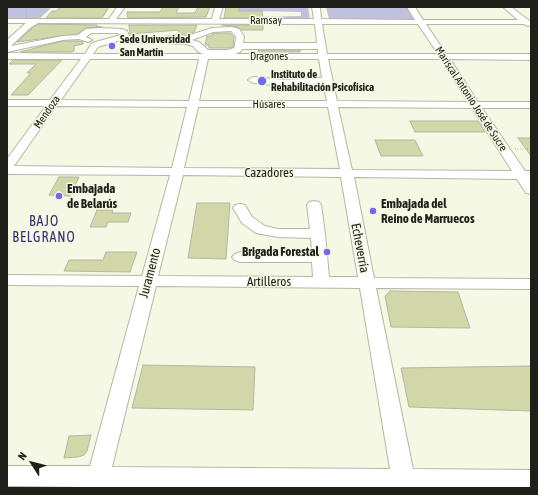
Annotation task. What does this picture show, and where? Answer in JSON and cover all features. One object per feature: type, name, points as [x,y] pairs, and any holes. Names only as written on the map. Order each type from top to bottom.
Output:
[{"type":"street","points":[[111,21],[122,7]]},
{"type":"street","points":[[215,21],[219,7]]},
{"type":"street","name":"Echeverría","points":[[316,7],[331,105],[347,174],[404,484]]},
{"type":"street","name":"Mariscal Antonio José de Sucre","points":[[411,7],[504,149],[526,175],[531,190]]},
{"type":"street","points":[[507,7],[528,25]]},
{"type":"street","name":"Ramsay","points":[[7,21],[318,21],[528,25]]},
{"type":"street","points":[[7,45],[27,26],[37,21]]},
{"type":"street","points":[[93,30],[93,24],[101,21]]},
{"type":"street","points":[[80,37],[93,30],[119,31],[124,33],[125,36],[122,38]]},
{"type":"street","points":[[7,49],[63,38],[80,37],[89,40],[95,45],[122,38],[178,42],[187,40],[209,30],[232,30],[236,31],[240,36],[237,50],[232,52],[216,53],[200,50],[200,46],[187,40],[170,34],[158,40]]},
{"type":"street","name":"Mendoza","points":[[7,169],[95,45]]},
{"type":"street","points":[[239,46],[322,46]]},
{"type":"street","name":"Dragones","points":[[7,56],[531,57]]},
{"type":"street","name":"Juramento","points":[[96,483],[177,173],[204,57]]},
{"type":"street","points":[[253,80],[284,83],[327,80]]},
{"type":"street","name":"Húsares","points":[[7,103],[531,105]]},
{"type":"street","name":"Cazadores","points":[[7,169],[177,173],[526,175]]},
{"type":"street","points":[[314,205],[318,234],[321,282]]},
{"type":"street","points":[[240,208],[247,220],[261,230],[278,233],[318,234]]},
{"type":"street","points":[[240,257],[320,257]]},
{"type":"street","name":"Artilleros","points":[[7,280],[531,284]]},
{"type":"street","points":[[7,476],[96,483],[404,484],[531,480]]},
{"type":"path","points":[[7,8],[11,7]]},
{"type":"path","points":[[504,149],[531,148]]},
{"type":"shaded area","points":[[7,7],[52,7],[39,19],[7,20]]},
{"type":"shaded area","points":[[239,7],[308,7],[310,19],[237,19]],"holes":[[[252,11],[301,12],[301,16],[252,17]]]},
{"type":"shaded area","points":[[326,7],[407,7],[414,20],[329,19]]},
{"type":"building","points":[[61,7],[109,7],[102,18],[46,18],[52,11],[56,11]]},
{"type":"building","points":[[163,7],[179,7],[176,13],[195,13],[198,7],[210,7],[206,17],[128,18],[127,12],[160,12]]},
{"type":"building","points":[[226,7],[239,7],[239,11],[262,11],[263,18],[224,18]]},
{"type":"building","points":[[38,24],[97,25],[96,26],[102,27],[86,28],[77,34],[17,42]]},
{"type":"building","points":[[129,25],[197,25],[194,32],[187,34],[178,34],[179,30],[130,34]]},
{"type":"building","points":[[222,25],[263,25],[263,30],[242,30],[232,26]]},
{"type":"building","points":[[213,33],[230,33],[234,37],[233,47],[209,48],[209,45],[205,45],[207,36],[211,36]]},
{"type":"building","points":[[63,41],[79,41],[83,42],[83,44],[74,46],[74,51],[70,52],[20,52]]},
{"type":"building","points":[[259,50],[300,50],[300,52],[258,52]]},
{"type":"building","points":[[13,60],[62,60],[28,95],[11,95],[31,73],[27,73],[36,64],[9,64]]},
{"type":"building","points":[[410,121],[478,121],[485,132],[415,132]]},
{"type":"building","points":[[518,138],[531,138],[531,156]]},
{"type":"building","points":[[375,140],[415,140],[423,156],[381,156]]},
{"type":"building","points":[[59,177],[79,177],[70,196],[49,195]]},
{"type":"building","points":[[197,203],[230,203],[226,259],[188,258]]},
{"type":"building","points":[[97,210],[113,210],[112,213],[131,213],[128,222],[108,222],[106,227],[90,227]]},
{"type":"building","points":[[106,252],[137,252],[130,272],[64,271],[69,260],[103,260]]},
{"type":"building","points":[[390,291],[458,292],[470,328],[391,327],[385,296]]},
{"type":"building","points":[[143,365],[255,367],[253,410],[132,408]]},
{"type":"building","points":[[531,366],[531,411],[409,407],[401,368]]},
{"type":"building","points":[[91,435],[87,451],[84,455],[64,458],[69,436]]},
{"type":"place","name":"Sede Universidad San Martín","points":[[112,46]]},
{"type":"place","name":"Instituto de Rehabilitación Psicofísica","points":[[262,81]]},
{"type":"place","name":"Embajada de Belarús","points":[[59,196]]},
{"type":"place","name":"Embajada del Reino de Marruecos","points":[[373,211]]},
{"type":"place","name":"Brigada Forestal","points":[[327,252]]},
{"type":"district","name":"BAJO BELGRANO","points":[[44,230]]}]
